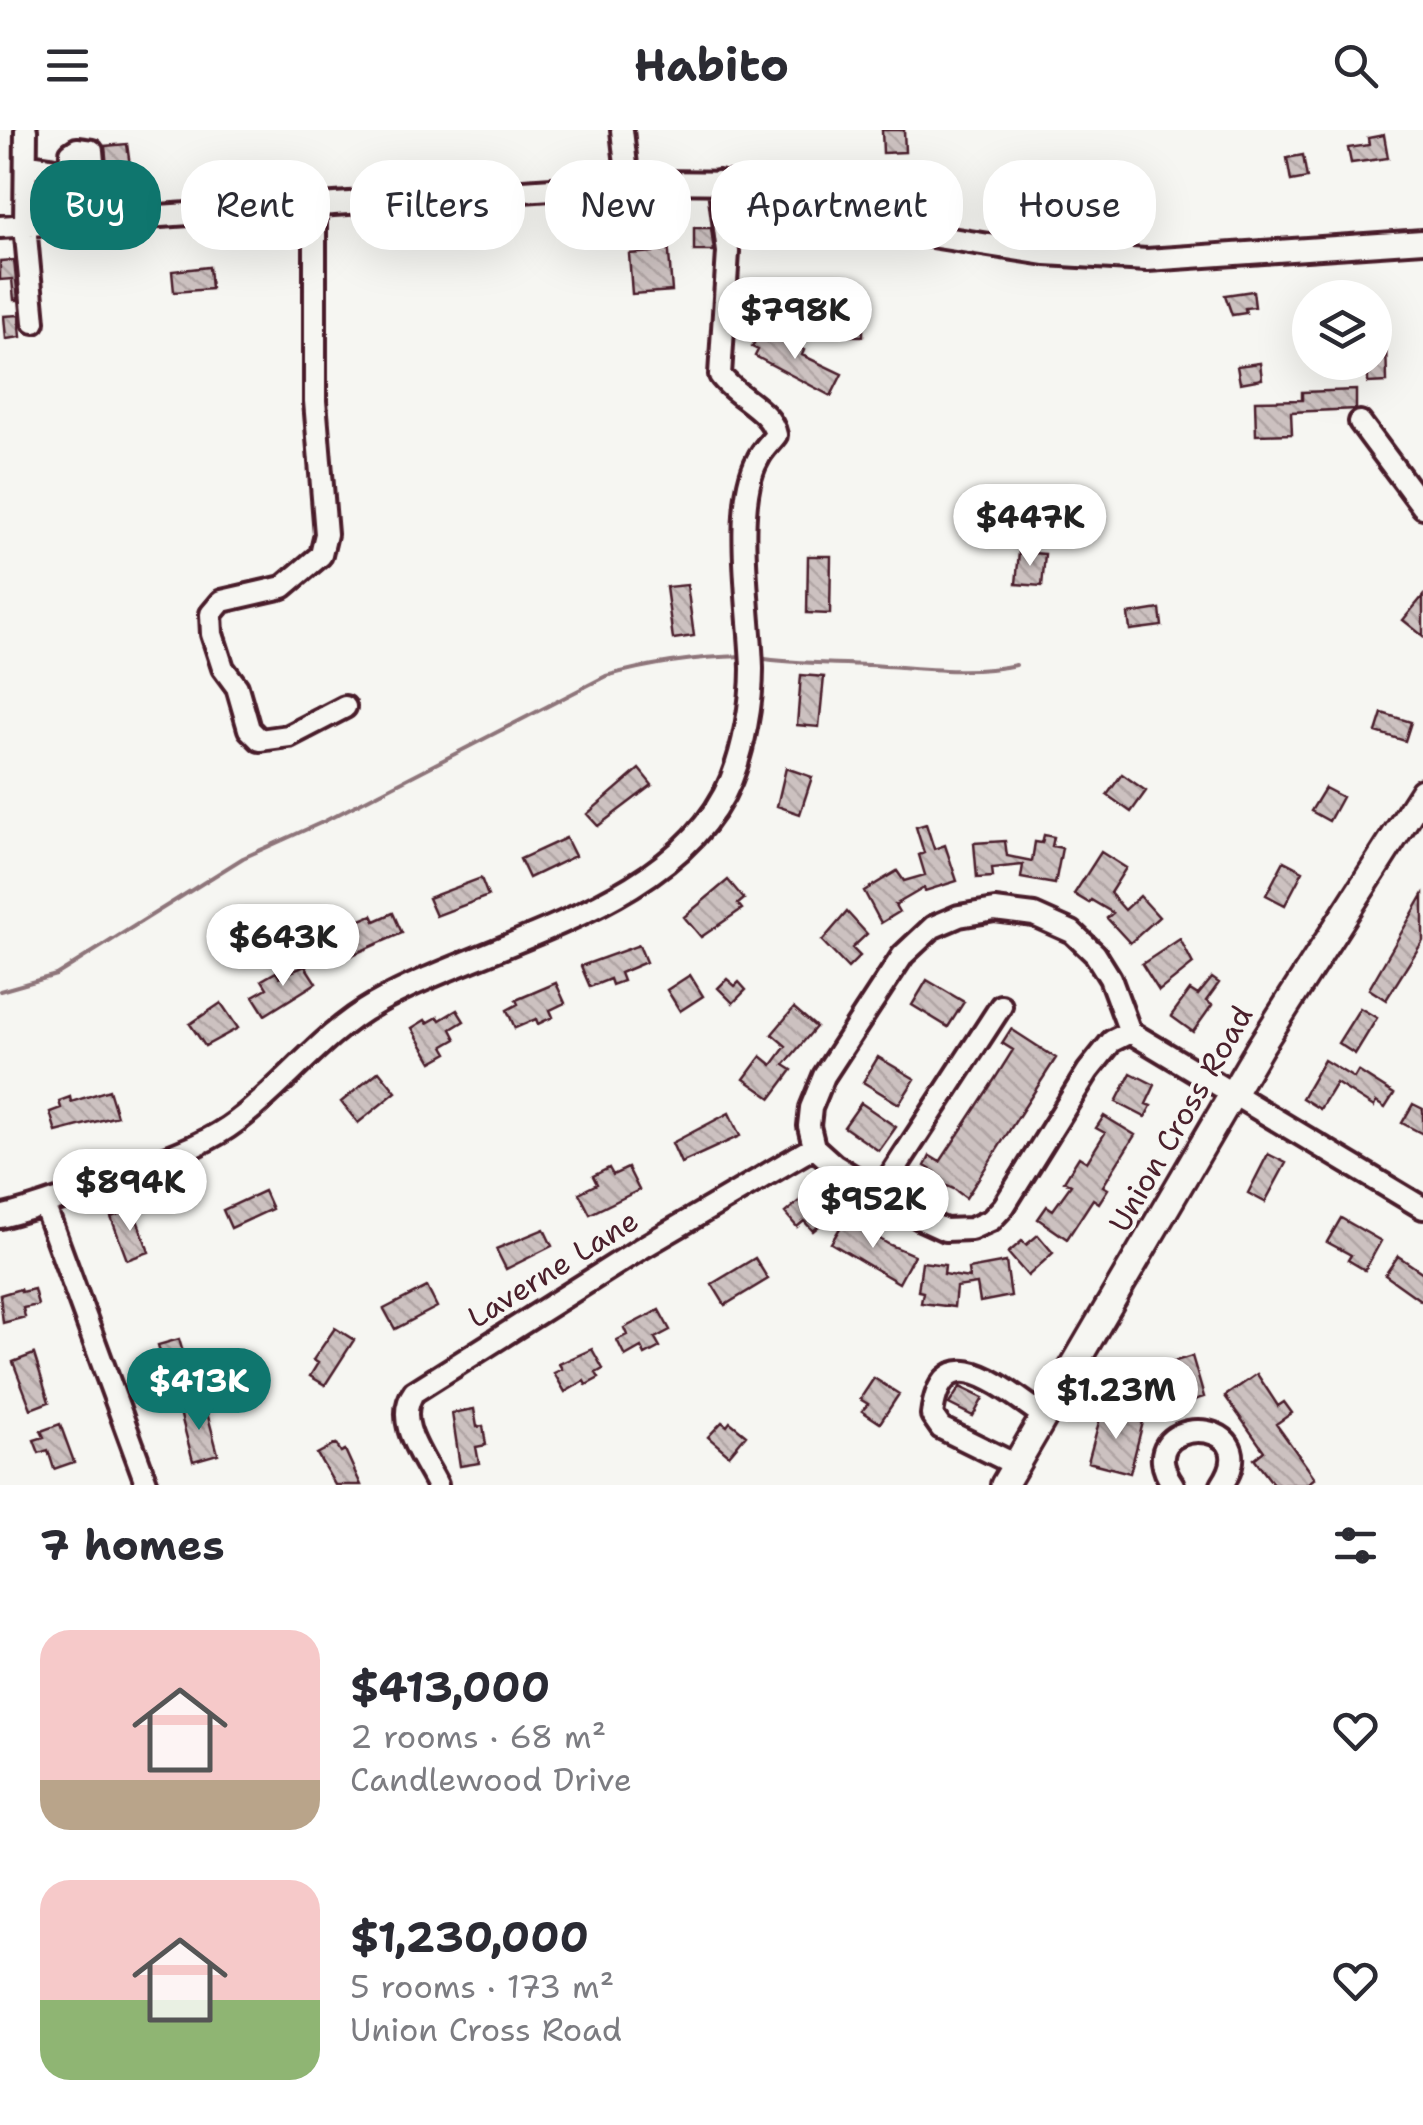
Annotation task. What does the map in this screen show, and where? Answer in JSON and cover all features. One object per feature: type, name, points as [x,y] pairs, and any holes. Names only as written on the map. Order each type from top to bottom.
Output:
[{"type":"main road","name":"Union Cross Road","points":[[1010,1475],[1234,1092],[1349,903],[1423,792]]},
{"type":"street","points":[[26,130],[25,226],[34,322]]},
{"type":"street","points":[[622,130],[625,160]]},
{"type":"street","points":[[71,160],[71,153],[77,149],[92,150],[93,160]]},
{"type":"street","points":[[26,165],[30,165]]},
{"type":"street","points":[[330,204],[545,190]]},
{"type":"street","points":[[0,227],[30,226]]},
{"type":"street","points":[[963,241],[1046,254],[1147,260],[1423,241]]},
{"type":"street","points":[[315,250],[315,400],[326,534],[321,555],[283,587],[222,601],[212,614],[212,634],[223,668],[237,687],[249,729],[260,740],[289,736],[345,708]]},
{"type":"street","points":[[0,1217],[45,1207],[195,1146],[236,1122],[340,1028],[376,1003],[603,904],[674,856],[712,812],[731,780],[746,722],[752,672],[748,490],[756,460],[776,435],[771,421],[720,375],[728,250]]},
{"type":"street","points":[[1360,422],[1423,507]]},
{"type":"street","points":[[1130,1032],[1112,1041],[1088,1072],[1041,1150],[991,1220],[971,1229],[945,1230],[923,1220],[834,1165],[814,1147],[809,1126],[824,1076],[902,955],[933,927],[960,916],[995,910],[1034,915],[1072,932],[1095,954],[1110,978],[1130,1032],[1423,1208]]},
{"type":"street","points":[[880,1192],[1001,1006]]},
{"type":"street","name":"Laverne Lane","points":[[437,1485],[406,1422],[405,1408],[414,1392],[640,1249],[814,1147]]},
{"type":"street","points":[[45,1207],[148,1485]]},
{"type":"street","points":[[1010,1475],[941,1428],[932,1415],[941,1383],[951,1373],[966,1370],[986,1377],[1044,1416]]},
{"type":"street","points":[[1173,1485],[1164,1466],[1168,1445],[1175,1437],[1196,1428],[1218,1435],[1226,1443],[1232,1464],[1222,1485]]},
{"type":"building","points":[[882,130],[904,130],[905,152],[883,153]]},
{"type":"building","points":[[1384,135],[1388,158],[1351,163],[1348,148],[1369,145],[1368,138]]},
{"type":"building","points":[[127,144],[129,160],[106,160],[105,146]]},
{"type":"building","points":[[1303,155],[1307,178],[1291,181],[1287,158]]},
{"type":"building","points":[[694,228],[711,228],[714,251],[694,251]]},
{"type":"building","points":[[669,250],[672,291],[632,294],[629,254]]},
{"type":"building","points":[[14,260],[18,300],[14,300],[12,279],[0,280],[0,261]]},
{"type":"building","points":[[209,267],[211,289],[174,292],[172,271]]},
{"type":"building","points":[[1253,291],[1255,307],[1232,315],[1225,295]]},
{"type":"building","points":[[819,305],[863,305],[863,336],[810,335],[810,316],[819,316]]},
{"type":"building","points":[[19,315],[21,337],[6,339],[4,316]]},
{"type":"building","points":[[761,329],[842,374],[831,396],[755,356],[758,350],[752,347]]},
{"type":"building","points":[[1260,363],[1262,379],[1240,383],[1237,366]]},
{"type":"building","points":[[1356,390],[1356,409],[1291,412],[1292,434],[1256,435],[1255,401],[1302,400],[1302,392]]},
{"type":"building","points":[[1019,552],[1045,554],[1042,586],[1016,584]]},
{"type":"building","points":[[808,556],[831,556],[830,614],[807,613]]},
{"type":"building","points":[[687,585],[694,636],[673,639],[666,587]]},
{"type":"building","points":[[1423,596],[1423,636],[1403,620]]},
{"type":"building","points":[[1160,609],[1162,626],[1130,630],[1128,614]]},
{"type":"building","points":[[801,675],[824,677],[819,727],[797,725]]},
{"type":"building","points":[[1382,713],[1411,722],[1405,741],[1376,732]]},
{"type":"building","points":[[786,768],[812,777],[800,814],[777,806]]},
{"type":"building","points":[[639,769],[652,785],[598,826],[587,814]]},
{"type":"building","points":[[1122,774],[1146,791],[1131,812],[1107,795]]},
{"type":"building","points":[[1325,788],[1342,797],[1329,821],[1311,811]]},
{"type":"building","points":[[926,824],[934,849],[945,845],[957,881],[925,891],[924,888],[895,905],[899,912],[881,923],[864,891],[897,871],[904,881],[925,875],[919,855],[924,853],[916,827]]},
{"type":"building","points":[[1044,835],[1054,837],[1052,846],[1062,848],[1055,884],[1021,878],[1023,865],[992,868],[993,877],[977,878],[974,843],[1005,841],[1007,856],[1032,861],[1035,842],[1042,843]]},
{"type":"building","points":[[566,838],[575,856],[529,878],[520,859]]},
{"type":"building","points":[[1101,852],[1126,868],[1110,893],[1125,910],[1140,896],[1159,917],[1130,943],[1107,918],[1113,913],[1074,894]]},
{"type":"building","points":[[1284,861],[1303,871],[1285,905],[1266,895]]},
{"type":"building","points":[[481,878],[488,896],[436,916],[428,898]]},
{"type":"building","points":[[728,880],[744,899],[738,904],[742,909],[701,937],[684,917]]},
{"type":"building","points":[[1423,895],[1423,941],[1386,1000],[1369,989]]},
{"type":"building","points":[[847,912],[867,934],[852,948],[860,956],[848,968],[822,941]]},
{"type":"building","points":[[393,913],[402,933],[352,955],[344,935],[361,928],[358,921],[372,915],[375,921]]},
{"type":"building","points":[[1180,939],[1193,964],[1159,991],[1142,964]]},
{"type":"building","points":[[639,945],[646,962],[620,973],[623,981],[612,985],[610,979],[590,987],[581,966]]},
{"type":"building","points":[[305,966],[316,983],[265,1015],[253,996],[267,988],[262,980],[276,972],[279,977]]},
{"type":"building","points":[[690,975],[703,996],[680,1011],[667,990]]},
{"type":"building","points":[[1212,978],[1219,983],[1206,1001],[1212,1005],[1193,1032],[1171,1016],[1190,990],[1198,995]]},
{"type":"building","points":[[727,979],[735,986],[739,982],[746,990],[733,1003],[718,988]]},
{"type":"building","points":[[927,980],[964,1002],[948,1027],[912,1005]]},
{"type":"building","points":[[556,983],[565,1003],[550,1010],[553,1017],[515,1028],[507,1010],[518,1004],[516,1000]]},
{"type":"building","points":[[221,1003],[238,1028],[205,1046],[190,1024]]},
{"type":"building","points":[[794,1008],[816,1027],[784,1065],[792,1070],[771,1098],[744,1079],[761,1056],[772,1065],[786,1046],[772,1034]]},
{"type":"building","points":[[1360,1008],[1377,1018],[1355,1054],[1338,1043]]},
{"type":"building","points":[[457,1010],[464,1021],[451,1029],[456,1039],[444,1046],[448,1053],[432,1062],[412,1028]]},
{"type":"building","points":[[1011,1029],[1056,1058],[966,1198],[931,1179],[935,1172],[925,1166],[930,1156],[940,1162],[1013,1050],[1002,1043]]},
{"type":"building","points":[[878,1057],[915,1079],[899,1104],[863,1082]]},
{"type":"building","points":[[1324,1060],[1354,1078],[1358,1071],[1394,1094],[1385,1108],[1376,1102],[1374,1107],[1336,1083],[1320,1109],[1302,1098]]},
{"type":"building","points":[[379,1071],[396,1092],[358,1123],[341,1102]]},
{"type":"building","points":[[1131,1073],[1155,1085],[1145,1117],[1116,1102]]},
{"type":"building","points":[[109,1090],[117,1116],[56,1132],[50,1112],[61,1108],[59,1101],[70,1097],[71,1102]]},
{"type":"building","points":[[861,1103],[896,1127],[879,1151],[844,1127]]},
{"type":"building","points":[[1413,1104],[1423,1109],[1423,1134],[1402,1123]]},
{"type":"building","points":[[729,1113],[740,1136],[681,1163],[672,1143]]},
{"type":"building","points":[[1104,1116],[1135,1135],[1103,1186],[1108,1189],[1099,1203],[1093,1199],[1067,1239],[1038,1219],[1047,1206],[1053,1210],[1071,1185],[1064,1181],[1079,1157],[1087,1162],[1105,1133],[1096,1128]]},
{"type":"building","points":[[1268,1154],[1286,1163],[1265,1202],[1248,1193]]},
{"type":"building","points":[[609,1168],[613,1175],[628,1168],[639,1190],[590,1214],[579,1193],[597,1184],[593,1176]]},
{"type":"building","points":[[264,1191],[272,1209],[231,1228],[223,1210]]},
{"type":"building","points":[[811,1191],[832,1215],[813,1231],[804,1221],[797,1227],[785,1213]]},
{"type":"building","points":[[133,1209],[149,1252],[127,1260],[111,1217]]},
{"type":"building","points":[[846,1218],[914,1255],[899,1283],[831,1243]]},
{"type":"building","points":[[1341,1218],[1381,1241],[1365,1270],[1348,1260],[1351,1255],[1327,1242]]},
{"type":"building","points":[[544,1229],[552,1246],[506,1269],[496,1249]]},
{"type":"building","points":[[1038,1235],[1053,1253],[1028,1276],[1008,1253],[1022,1241],[1026,1245]]},
{"type":"building","points":[[1398,1256],[1423,1273],[1423,1302],[1385,1275]]},
{"type":"building","points":[[755,1258],[768,1279],[725,1305],[712,1284]]},
{"type":"building","points":[[922,1262],[945,1265],[944,1274],[969,1278],[968,1269],[1006,1262],[1011,1296],[980,1302],[977,1284],[956,1287],[954,1307],[921,1303],[923,1292],[918,1291]]},
{"type":"building","points":[[427,1287],[437,1307],[395,1329],[384,1309]]},
{"type":"building","points":[[34,1289],[38,1305],[23,1308],[25,1317],[3,1323],[0,1295]]},
{"type":"building","points":[[659,1310],[670,1330],[655,1338],[660,1347],[645,1355],[641,1347],[625,1356],[617,1340],[627,1335],[624,1328]]},
{"type":"building","points":[[335,1328],[354,1340],[325,1385],[310,1376],[318,1363],[313,1360]]},
{"type":"building","points":[[179,1339],[187,1366],[196,1364],[201,1384],[175,1392],[158,1345]]},
{"type":"building","points":[[592,1349],[603,1369],[596,1373],[599,1378],[565,1392],[554,1373],[562,1369],[559,1364]]},
{"type":"building","points":[[34,1354],[49,1402],[31,1409],[13,1362]]},
{"type":"building","points":[[1192,1356],[1204,1397],[1154,1412],[1142,1371]]},
{"type":"building","points":[[1257,1374],[1278,1406],[1284,1402],[1292,1413],[1276,1424],[1315,1478],[1306,1485],[1274,1485],[1254,1459],[1264,1451],[1225,1396]]},
{"type":"building","points":[[874,1378],[899,1394],[880,1423],[862,1411],[868,1404],[860,1399]]},
{"type":"building","points":[[960,1387],[983,1398],[973,1416],[949,1404]]},
{"type":"building","points":[[205,1405],[218,1454],[193,1461],[180,1412]]},
{"type":"building","points":[[474,1409],[477,1427],[483,1426],[486,1445],[476,1447],[479,1463],[460,1466],[452,1413]]},
{"type":"building","points":[[1102,1411],[1143,1422],[1130,1473],[1088,1462]]},
{"type":"building","points":[[722,1422],[727,1426],[730,1422],[746,1435],[729,1455],[708,1437]]},
{"type":"building","points":[[60,1424],[74,1462],[54,1469],[48,1450],[39,1453],[34,1440],[44,1437],[41,1431]]},
{"type":"building","points":[[336,1444],[341,1452],[345,1450],[361,1485],[335,1485],[317,1454]]},
{"type":"waterway","points":[[0,991],[56,975],[243,858],[325,821],[606,676],[674,662],[743,656]]},
{"type":"waterway","points":[[758,658],[942,670],[1016,665]]}]
